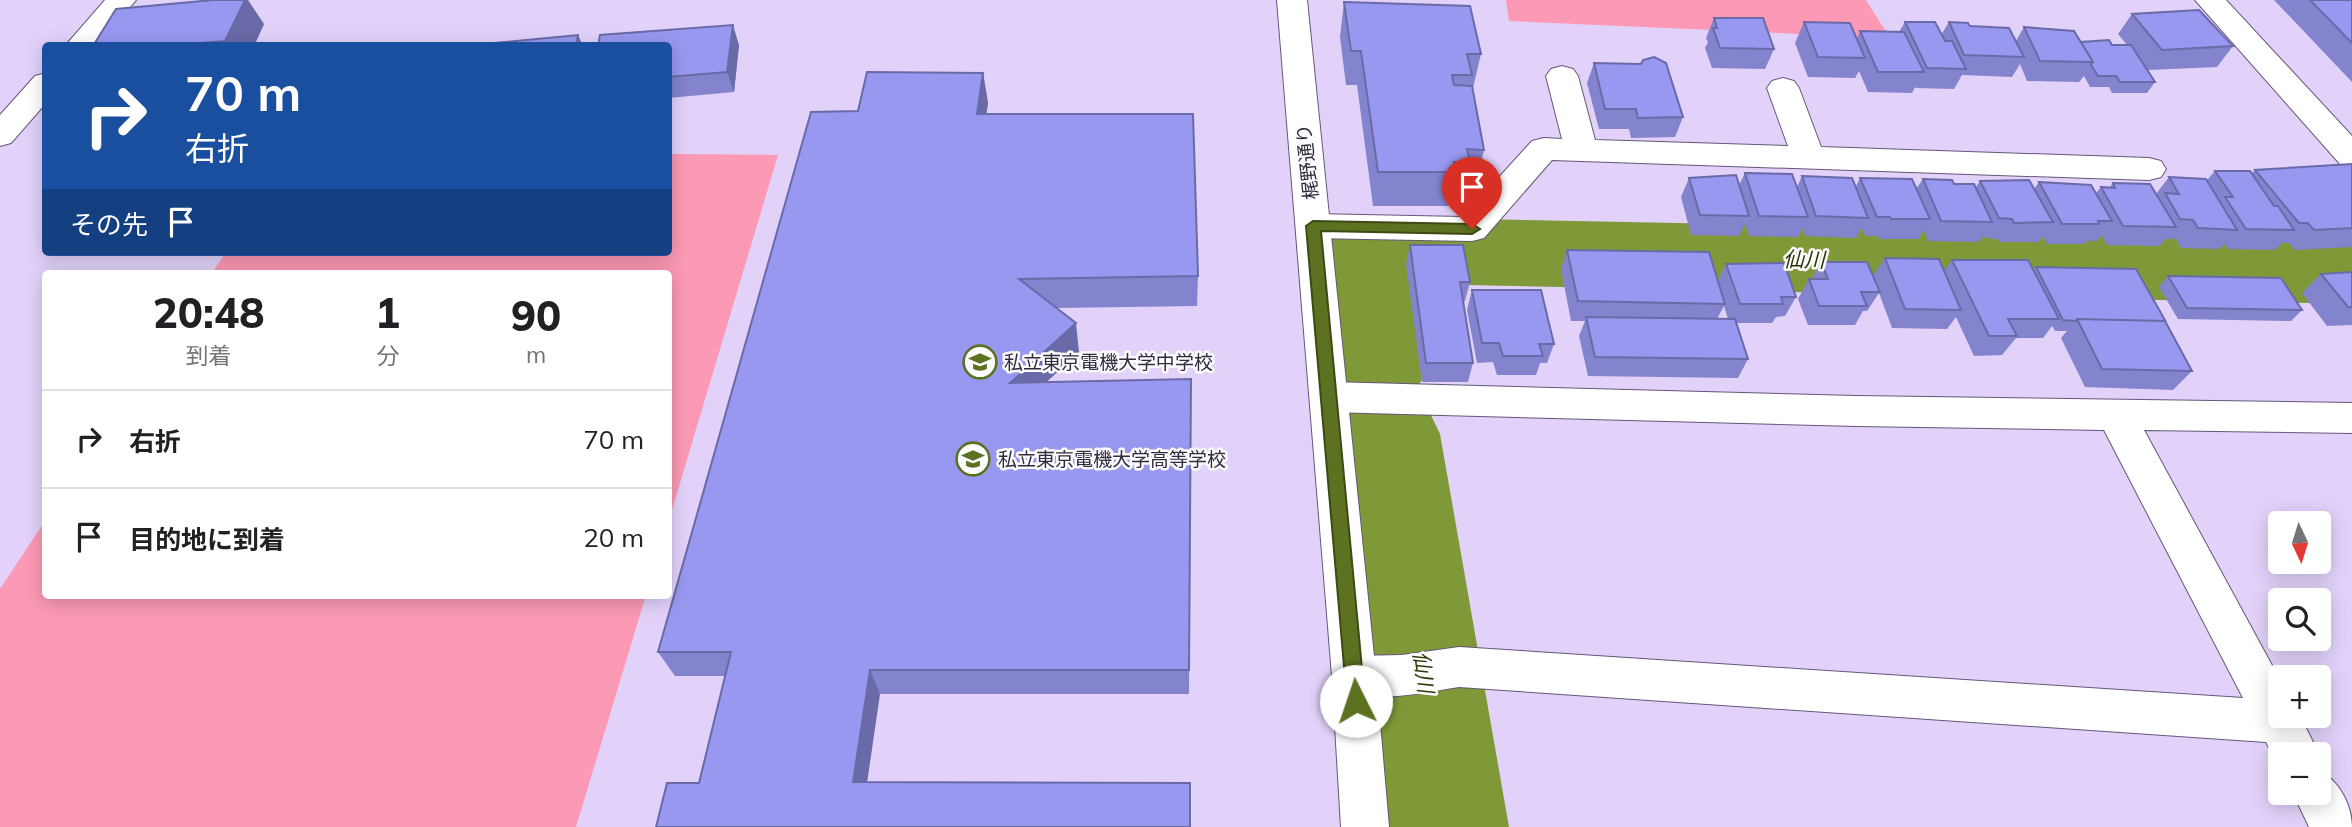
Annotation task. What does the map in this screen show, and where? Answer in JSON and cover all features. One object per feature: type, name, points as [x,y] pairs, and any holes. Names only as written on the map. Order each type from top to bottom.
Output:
[{"type":"street","points":[[84,42],[121,0]]},
{"type":"street","name":"梶野通り","points":[[1292,0],[1354,676],[1365,827]]},
{"type":"street","points":[[2210,0],[2352,156]]},
{"type":"street","points":[[1562,76],[1581,149]]},
{"type":"street","points":[[1783,88],[1809,159]]},
{"type":"street","points":[[0,135],[41,95]]},
{"type":"street","points":[[1313,226],[1472,229],[1544,149],[2149,169]]},
{"type":"street","points":[[1329,397],[1856,411],[2352,418]]},
{"type":"street","points":[[2115,413],[2288,738]]},
{"type":"street","points":[[1354,676],[1402,675],[1459,667],[2288,738]]},
{"type":"street","points":[[2322,805],[2334,827]]},
{"type":"shaded area","points":[[1506,0],[1866,0],[1890,38],[1509,21]]},
{"type":"shaded area","points":[[672,154],[778,155],[672,510],[672,270],[214,270],[223,256],[672,256]]},
{"type":"shaded area","points":[[42,526],[42,599],[645,599],[576,827],[0,827],[0,589]]},
{"type":"building","points":[[213,0],[245,0],[225,41],[213,42],[95,42],[116,9]]},
{"type":"building","points":[[2310,0],[2352,0],[2352,43]]},
{"type":"building","points":[[1344,2],[1470,6],[1481,54],[1467,54],[1472,75],[1452,75],[1454,85],[1472,86],[1484,150],[1467,149],[1470,162],[1454,162],[1456,172],[1378,172],[1361,51],[1351,51]]},
{"type":"building","points":[[2199,10],[2233,46],[2162,50],[2132,14]]},
{"type":"building","points":[[1714,18],[1763,18],[1774,49],[1720,48],[1713,28],[1717,28]]},
{"type":"building","points":[[1804,22],[1850,23],[1865,58],[1818,57]]},
{"type":"building","points":[[1905,22],[1935,22],[1945,41],[1952,41],[1966,69],[1927,68]]},
{"type":"building","points":[[1949,22],[2009,28],[2024,57],[1964,55]]},
{"type":"building","points":[[733,25],[727,72],[672,77],[672,42],[599,42],[600,35]]},
{"type":"building","points":[[2024,27],[2074,31],[2093,62],[2040,61]]},
{"type":"building","points":[[1860,31],[1904,32],[1924,72],[1878,72]]},
{"type":"building","points":[[578,35],[577,42],[505,42]]},
{"type":"building","points":[[2109,40],[2112,45],[2131,45],[2155,82],[2120,82],[2116,76],[2098,76],[2081,42]]},
{"type":"building","points":[[1654,57],[1666,63],[1683,117],[1638,118],[1636,109],[1605,109],[1594,63],[1641,64],[1643,60]]},
{"type":"building","points":[[867,72],[983,73],[977,114],[1193,114],[1198,276],[1019,279],[1076,323],[1010,383],[1191,379],[1189,670],[870,670],[853,782],[1190,783],[1190,827],[656,827],[667,783],[699,783],[731,652],[658,652],[811,112],[858,111]]},
{"type":"building","points":[[2352,164],[2352,228],[2314,230],[2308,223],[2299,223],[2255,170]]},
{"type":"building","points":[[2215,171],[2250,171],[2294,230],[2246,229],[2225,197],[2233,197]]},
{"type":"building","points":[[1745,173],[1792,174],[1808,217],[1759,216]]},
{"type":"building","points":[[1736,175],[1749,216],[1700,215],[1689,178]]},
{"type":"building","points":[[1802,176],[1852,178],[1868,218],[1816,216]]},
{"type":"building","points":[[2169,177],[2206,179],[2237,230],[2198,228],[2193,220],[2180,219],[2165,193],[2179,194]]},
{"type":"building","points":[[1860,178],[1912,179],[1930,219],[1877,217]]},
{"type":"building","points":[[1923,179],[1974,184],[1992,222],[1941,221]]},
{"type":"building","points":[[2029,180],[2053,222],[2014,223],[2012,219],[1999,218],[1980,181]]},
{"type":"building","points":[[2039,182],[2091,185],[2112,221],[2098,221],[2099,224],[2062,224]]},
{"type":"building","points":[[2113,183],[2150,184],[2176,227],[2123,226],[2101,187],[2115,188]]},
{"type":"building","points":[[1410,245],[1463,245],[1470,282],[1460,282],[1473,363],[1426,363]]},
{"type":"building","points":[[1567,250],[1709,252],[1725,304],[1578,301]]},
{"type":"building","points":[[1885,258],[1939,259],[1961,310],[1905,309]]},
{"type":"building","points":[[1952,260],[2028,260],[2059,319],[2008,319],[2017,336],[1989,336]]},
{"type":"building","points":[[1821,262],[1867,262],[1880,292],[1861,292],[1867,306],[1819,306],[1809,279],[1828,279]]},
{"type":"building","points":[[1784,263],[1796,297],[1781,297],[1783,304],[1740,304],[1726,264]]},
{"type":"building","points":[[2036,267],[2136,269],[2166,322],[2063,320]]},
{"type":"building","points":[[2352,272],[2352,307],[2348,307],[2321,274]]},
{"type":"building","points":[[2168,276],[2281,278],[2302,310],[2187,308]]},
{"type":"building","points":[[1472,290],[1541,290],[1554,344],[1539,344],[1543,356],[1503,356],[1499,343],[1482,343]]},
{"type":"building","points":[[1586,317],[1735,319],[1748,359],[1595,357]]},
{"type":"building","points":[[2077,319],[2165,321],[2192,371],[2102,369]]},
{"type":"waterway","name":"仙川","points":[[1382,364],[1370,250],[2352,270]]},
{"type":"waterway","name":"仙川","points":[[1390,434],[1447,827]]},
{"type":"place","name":"私立東京電機大学中学校","points":[[980,362]]},
{"type":"place","name":"私立東京電機大学高等学校","points":[[973,459]]},
{"type":"route","points":[[1356,701],[1313,226],[1472,229]]}]
